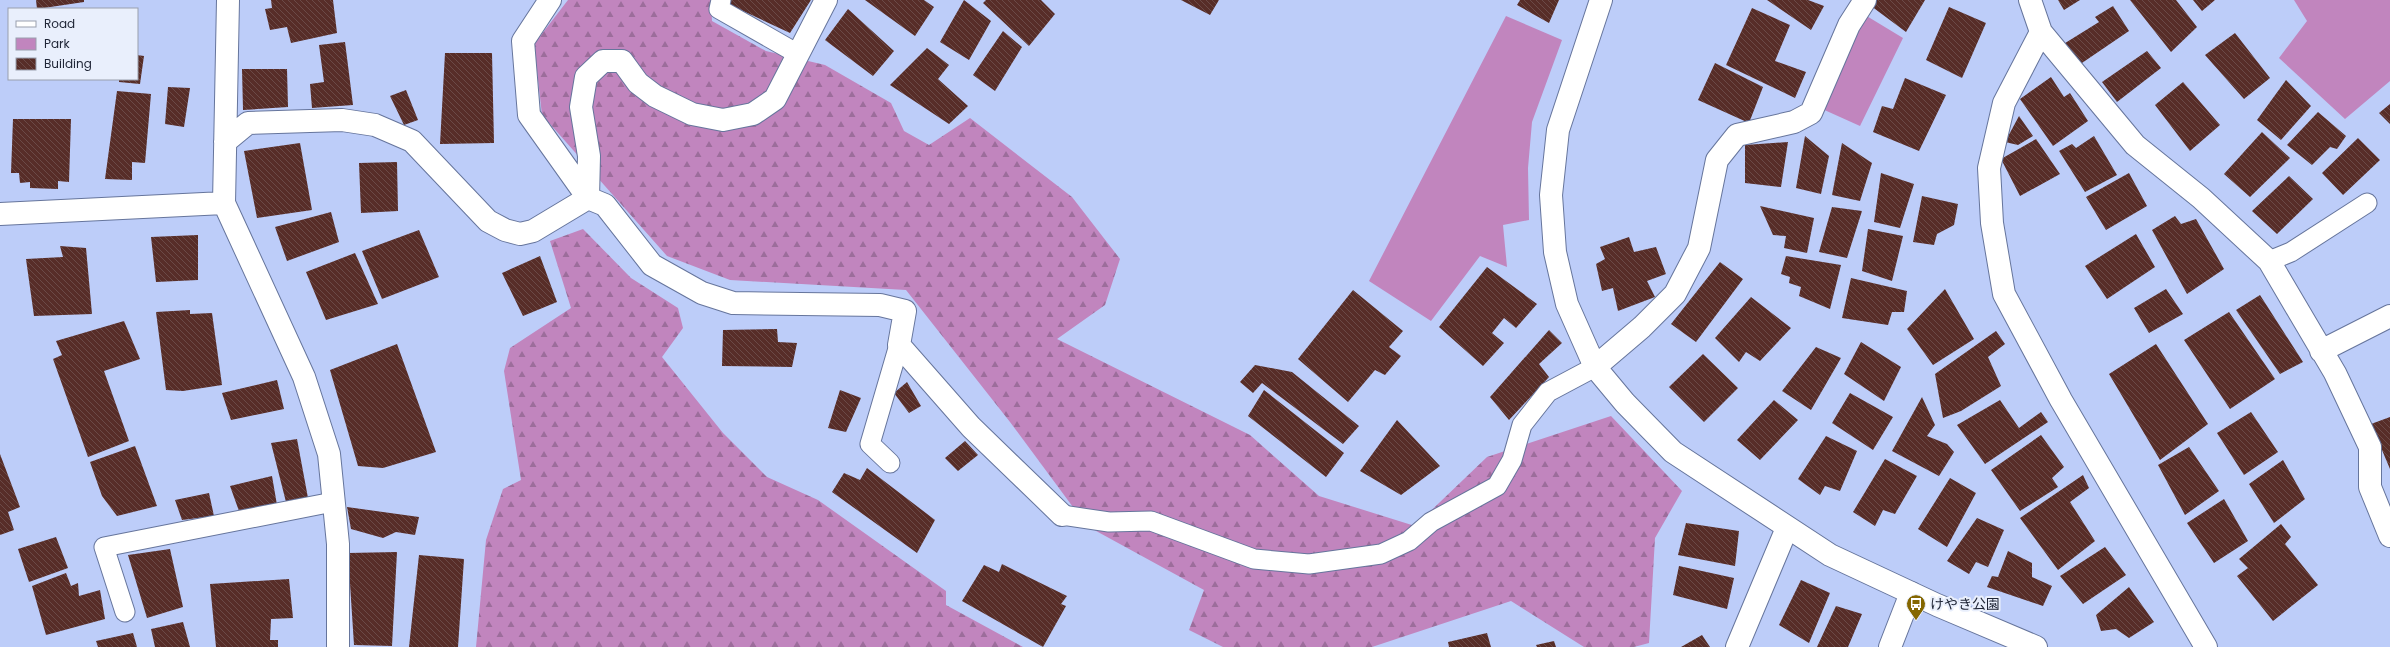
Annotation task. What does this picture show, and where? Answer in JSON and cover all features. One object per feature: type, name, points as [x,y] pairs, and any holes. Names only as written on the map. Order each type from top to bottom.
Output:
[{"type":"street","points":[[228,0],[224,203],[304,377],[328,454],[338,544],[338,647]]},
{"type":"street","points":[[550,0],[523,41],[529,115],[588,198],[605,205],[652,265],[702,294],[733,303],[880,305],[905,311],[899,345],[971,427],[1062,515]]},
{"type":"street","points":[[588,198],[589,156],[582,107],[586,77],[603,61],[622,61],[638,83],[655,96],[692,114],[723,120],[753,114],[775,99],[813,21],[826,0]]},
{"type":"street","points":[[1601,0],[1558,130],[1551,195],[1555,252],[1567,304],[1596,367],[1625,403],[1673,452],[1787,528],[1830,555],[2027,645]]},
{"type":"street","points":[[1596,367],[1642,327],[1675,294],[1700,248],[1717,160],[1737,135],[1794,122],[1811,113],[1849,26],[1866,0]]},
{"type":"street","points":[[2030,0],[2041,32],[2135,145],[2201,198],[2269,261],[2335,373],[2370,447],[2370,487],[2390,536]]},
{"type":"street","points":[[2041,32],[2004,103],[1989,168],[1992,223],[2004,294],[2061,400],[2206,647]]},
{"type":"street","points":[[225,142],[248,123],[342,120],[375,124],[412,141],[488,221],[506,230],[520,234],[533,231],[588,198]]},
{"type":"street","points":[[0,214],[224,203]]},
{"type":"street","points":[[2321,351],[2390,316]]},
{"type":"street","points":[[1737,647],[1787,528]]},
{"type":"street","points":[[1890,647],[1911,593]]},
{"type":"lane","points":[[720,0],[719,9],[798,54]]},
{"type":"lane","points":[[2269,261],[2291,252],[2367,203]]},
{"type":"lane","points":[[890,463],[870,444],[899,345]]},
{"type":"lane","points":[[1062,515],[1109,522],[1151,521],[1254,559],[1309,564],[1381,554],[1409,541],[1431,522],[1497,486],[1512,460],[1522,425],[1548,392],[1596,367]]},
{"type":"lane","points":[[125,612],[104,547],[334,502]]},
{"type":"green space","points":[[568,0],[711,0],[712,21],[766,51],[825,65],[891,103],[904,131],[929,145],[970,118],[1072,197],[1120,259],[1105,305],[1057,339],[1250,435],[1319,496],[1415,526],[1487,457],[1611,416],[1682,491],[1655,538],[1649,643],[1634,647],[1584,647],[1511,601],[1372,647],[1223,647],[1189,630],[1204,590],[1087,526],[1010,422],[906,290],[730,280],[667,256],[542,115],[534,44]]},
{"type":"green space","points":[[2294,0],[2390,0],[2390,81],[2345,119],[2279,58],[2307,21]]},
{"type":"green space","points":[[1865,15],[1903,38],[1860,126],[1820,108]]},
{"type":"green space","points":[[1506,16],[1562,40],[1532,122],[1528,168],[1529,220],[1503,225],[1507,267],[1480,256],[1431,321],[1369,281]]},
{"type":"green space","points":[[583,229],[631,278],[678,308],[683,328],[662,357],[723,433],[767,477],[818,500],[946,591],[946,605],[1023,647],[476,647],[486,540],[503,489],[521,480],[504,371],[510,348],[571,308],[550,241]]},
{"type":"building","points":[[36,0],[84,0],[84,2],[37,8]]},
{"type":"building","points":[[271,0],[333,0],[337,33],[291,43],[287,27],[270,30],[265,9],[272,8]]},
{"type":"building","points":[[728,0],[811,0],[790,33],[728,4]]},
{"type":"building","points":[[865,0],[924,0],[934,7],[915,36]]},
{"type":"building","points":[[964,0],[991,21],[969,60],[940,42]]},
{"type":"building","points":[[986,0],[1041,0],[1055,14],[1029,46],[983,3]]},
{"type":"building","points":[[1181,0],[1219,0],[1210,15]]},
{"type":"building","points":[[1520,0],[1559,0],[1549,23],[1517,5]]},
{"type":"building","points":[[1767,0],[1808,0],[1824,6],[1811,30]]},
{"type":"building","points":[[1876,0],[1925,0],[1906,32],[1871,6]]},
{"type":"building","points":[[2058,0],[2080,0],[2064,10]]},
{"type":"building","points":[[2130,0],[2176,0],[2197,27],[2171,52]]},
{"type":"building","points":[[2193,0],[2215,0],[2202,11]]},
{"type":"building","points":[[2113,6],[2129,31],[2079,65],[2062,45],[2099,22],[2095,17]]},
{"type":"building","points":[[1949,7],[1986,23],[1962,78],[1926,60]]},
{"type":"building","points":[[1752,8],[1790,25],[1775,61],[1806,72],[1795,98],[1726,65]]},
{"type":"building","points":[[848,9],[894,51],[873,76],[825,40]]},
{"type":"building","points":[[1003,31],[1022,47],[995,91],[973,75]]},
{"type":"building","points":[[2235,33],[2270,78],[2244,99],[2205,55]]},
{"type":"building","points":[[345,42],[353,105],[312,108],[310,84],[324,82],[319,45]]},
{"type":"building","points":[[927,48],[949,65],[938,79],[968,106],[949,124],[890,85]]},
{"type":"building","points":[[2147,51],[2161,68],[2117,102],[2102,82]]},
{"type":"building","points":[[445,53],[492,53],[494,143],[440,144]]},
{"type":"building","points":[[138,55],[144,56],[140,84],[119,82],[119,80],[138,80]]},
{"type":"building","points":[[1715,63],[1763,87],[1749,123],[1698,100]]},
{"type":"building","points":[[242,69],[287,69],[288,107],[243,110]]},
{"type":"building","points":[[2051,77],[2064,97],[2070,93],[2088,121],[2053,146],[2020,99]]},
{"type":"building","points":[[1905,78],[1946,95],[1919,151],[1873,132],[1882,106],[1893,109]]},
{"type":"building","points":[[2286,80],[2311,106],[2281,140],[2257,120]]},
{"type":"building","points":[[2183,82],[2220,125],[2190,151],[2155,105]]},
{"type":"building","points":[[168,87],[190,88],[184,127],[165,124]]},
{"type":"building","points":[[406,90],[418,120],[404,125],[390,96]]},
{"type":"building","points":[[117,91],[151,94],[145,163],[132,162],[132,180],[105,179]]},
{"type":"building","points":[[2390,104],[2390,124],[2379,113]]},
{"type":"building","points":[[2318,112],[2346,136],[2337,149],[2330,147],[2312,165],[2287,145]]},
{"type":"building","points":[[2019,116],[2033,136],[2018,145],[2005,142]]},
{"type":"building","points":[[13,119],[71,119],[69,182],[58,181],[58,189],[30,188],[30,182],[20,183],[19,173],[11,173]]},
{"type":"building","points":[[2262,132],[2290,158],[2250,197],[2224,174]]},
{"type":"building","points":[[1805,136],[1829,156],[1821,194],[1796,188]]},
{"type":"building","points":[[2094,136],[2117,175],[2085,192],[2059,151],[2072,144],[2076,148]]},
{"type":"building","points":[[2358,138],[2380,160],[2343,195],[2322,173]]},
{"type":"building","points":[[2036,139],[2060,174],[2020,196],[2001,159]]},
{"type":"building","points":[[1788,142],[1781,187],[1745,183],[1745,145]]},
{"type":"building","points":[[300,143],[312,210],[257,218],[244,151]]},
{"type":"building","points":[[1842,143],[1872,163],[1860,201],[1832,195]]},
{"type":"building","points":[[397,162],[398,211],[361,213],[359,163]]},
{"type":"building","points":[[1881,173],[1914,184],[1900,228],[1874,222]]},
{"type":"building","points":[[2129,173],[2147,206],[2106,230],[2086,197]]},
{"type":"building","points":[[2289,176],[2313,199],[2277,234],[2252,211]]},
{"type":"building","points":[[1922,196],[1958,204],[1954,225],[1937,234],[1934,245],[1913,242]]},
{"type":"building","points":[[1760,206],[1814,218],[1807,253],[1784,248],[1786,236],[1773,235]]},
{"type":"building","points":[[1832,207],[1862,211],[1847,258],[1819,252]]},
{"type":"building","points":[[331,212],[339,242],[287,261],[275,227]]},
{"type":"building","points":[[2175,216],[2181,224],[2196,219],[2224,269],[2187,294],[2152,230]]},
{"type":"building","points":[[1868,229],[1903,236],[1892,281],[1862,271]]},
{"type":"building","points":[[419,230],[439,277],[382,299],[362,251]]},
{"type":"building","points":[[2136,234],[2155,267],[2107,299],[2085,266]]},
{"type":"building","points":[[198,235],[198,280],[156,282],[151,237]]},
{"type":"building","points":[[1629,237],[1634,252],[1656,247],[1666,274],[1647,281],[1655,297],[1618,311],[1613,288],[1602,291],[1596,264],[1605,259],[1600,247]]},
{"type":"building","points":[[60,246],[86,248],[92,314],[34,316],[26,259],[63,257]]},
{"type":"building","points":[[355,253],[378,304],[326,320],[306,272]]},
{"type":"building","points":[[540,256],[557,302],[523,316],[502,273]]},
{"type":"building","points":[[1786,256],[1841,265],[1830,309],[1799,296],[1801,287],[1789,283],[1790,277],[1781,274]]},
{"type":"building","points":[[1720,262],[1743,279],[1696,342],[1671,324]]},
{"type":"building","points":[[1487,267],[1537,304],[1516,328],[1504,318],[1492,333],[1504,343],[1483,366],[1439,327]]},
{"type":"building","points":[[1851,278],[1907,291],[1904,312],[1892,312],[1888,325],[1842,318]]},
{"type":"building","points":[[1945,289],[1974,339],[1933,365],[1907,329]]},
{"type":"building","points":[[2166,289],[2183,314],[2149,333],[2134,308]]},
{"type":"building","points":[[1353,290],[1403,331],[1389,347],[1401,356],[1385,375],[1375,370],[1348,402],[1298,359]]},
{"type":"building","points":[[2260,295],[2303,362],[2280,374],[2236,310]]},
{"type":"building","points":[[1751,297],[1791,328],[1760,361],[1746,352],[1739,362],[1715,338]]},
{"type":"building","points":[[190,310],[190,314],[212,313],[222,385],[183,391],[166,390],[156,312]]},
{"type":"building","points":[[2229,312],[2275,379],[2230,409],[2184,340]]},
{"type":"building","points":[[124,321],[140,359],[104,371],[129,441],[88,457],[53,359],[62,355],[56,341]]},
{"type":"building","points":[[777,329],[778,342],[797,343],[792,367],[722,366],[723,330]]},
{"type":"building","points":[[1549,330],[1562,343],[1539,364],[1549,377],[1509,420],[1490,397]]},
{"type":"building","points":[[1996,331],[2005,344],[1988,357],[2001,386],[1961,411],[1943,418],[1935,374]]},
{"type":"building","points":[[1861,342],[1901,367],[1884,401],[1844,374]]},
{"type":"building","points":[[397,344],[436,452],[383,468],[358,466],[330,370]]},
{"type":"building","points":[[2156,344],[2208,424],[2160,460],[2109,374]]},
{"type":"building","points":[[1816,347],[1841,358],[1811,410],[1782,391]]},
{"type":"building","points":[[1703,354],[1738,388],[1704,422],[1669,387]]},
{"type":"building","points":[[1255,365],[1292,372],[1359,426],[1343,444],[1262,383],[1253,393],[1240,382]]},
{"type":"building","points":[[277,380],[284,409],[231,420],[222,393]]},
{"type":"building","points":[[907,382],[921,406],[909,413],[894,393]]},
{"type":"building","points":[[840,390],[861,398],[846,432],[828,428]]},
{"type":"building","points":[[1264,390],[1344,453],[1326,477],[1248,416]]},
{"type":"building","points":[[1850,393],[1893,417],[1873,450],[1832,423]]},
{"type":"building","points":[[1922,397],[1935,425],[1927,436],[1947,444],[1954,452],[1939,476],[1892,451]]},
{"type":"building","points":[[1774,400],[1798,420],[1760,460],[1737,440]]},
{"type":"building","points":[[2000,400],[2019,428],[2041,412],[2048,422],[1985,464],[1957,425]]},
{"type":"building","points":[[2251,412],[2278,452],[2244,475],[2217,433]]},
{"type":"building","points":[[2390,417],[2390,469],[2371,424]]},
{"type":"building","points":[[1397,420],[1440,466],[1401,495],[1360,471]]},
{"type":"building","points":[[2041,435],[2064,467],[2052,478],[2058,487],[2020,511],[1991,470]]},
{"type":"building","points":[[1826,436],[1857,451],[1840,491],[1825,486],[1820,495],[1798,479]]},
{"type":"building","points":[[297,439],[308,498],[286,502],[271,443]]},
{"type":"building","points":[[965,441],[978,455],[958,471],[945,458]]},
{"type":"building","points":[[135,446],[157,506],[117,516],[102,496],[90,462]]},
{"type":"building","points":[[2189,447],[2219,491],[2185,515],[2158,465]]},
{"type":"building","points":[[0,454],[20,507],[8,512],[14,530],[0,535]]},
{"type":"building","points":[[1885,459],[1917,476],[1895,514],[1883,510],[1875,526],[1853,512]]},
{"type":"building","points":[[2283,460],[2305,499],[2274,523],[2249,484]]},
{"type":"building","points":[[867,468],[935,520],[917,553],[832,492],[844,473],[860,480]]},
{"type":"building","points":[[2083,475],[2089,488],[2070,502],[2095,541],[2058,570],[2020,518]]},
{"type":"building","points":[[272,476],[277,505],[239,511],[230,486]]},
{"type":"building","points":[[1950,478],[1976,493],[1947,547],[1918,529]]},
{"type":"building","points":[[209,493],[214,516],[182,520],[175,500]]},
{"type":"building","points":[[2224,499],[2248,541],[2214,563],[2187,523]]},
{"type":"building","points":[[347,507],[419,517],[415,535],[396,532],[383,538],[351,529]]},
{"type":"building","points":[[1977,518],[2004,530],[1988,567],[1976,562],[1969,574],[1947,561]]},
{"type":"building","points":[[1686,523],[1739,531],[1735,566],[1678,555]]},
{"type":"building","points":[[2281,524],[2291,537],[2285,544],[2318,585],[2273,621],[2237,576],[2248,568],[2239,559]]},
{"type":"building","points":[[56,537],[68,568],[29,582],[18,549]]},
{"type":"building","points":[[2105,547],[2126,575],[2083,604],[2060,576]]},
{"type":"building","points":[[170,549],[183,607],[147,618],[128,555]]},
{"type":"building","points":[[2008,551],[2032,563],[2032,577],[2052,586],[2043,606],[1987,587],[1992,576],[1998,577]]},
{"type":"building","points":[[397,552],[392,646],[354,645],[348,553]]},
{"type":"building","points":[[419,555],[464,559],[458,647],[409,647]]},
{"type":"building","points":[[1002,564],[1067,596],[1061,604],[1066,606],[1043,647],[962,601],[984,565],[999,572]]},
{"type":"building","points":[[1679,566],[1734,578],[1727,609],[1673,595]]},
{"type":"building","points":[[66,573],[71,586],[78,583],[79,596],[100,590],[105,619],[46,635],[32,586]]},
{"type":"building","points":[[289,579],[293,618],[271,619],[270,640],[278,640],[278,647],[216,647],[210,584]]},
{"type":"building","points":[[1801,580],[1830,593],[1809,643],[1779,625]]},
{"type":"building","points":[[2129,587],[2154,622],[2129,638],[2116,629],[2101,631],[2096,615]]},
{"type":"building","points":[[1836,606],[1862,614],[1848,647],[1817,647]]},
{"type":"building","points":[[183,622],[190,647],[155,647],[151,629]]},
{"type":"building","points":[[133,633],[137,647],[98,647],[96,641]]},
{"type":"building","points":[[1487,633],[1491,647],[1449,647],[1448,642]]},
{"type":"building","points":[[1702,635],[1710,647],[1681,647]]},
{"type":"building","points":[[1554,641],[1556,647],[1537,647],[1536,645]]},
{"type":"place","name":"けやき公園","points":[[1916,621]]}]
